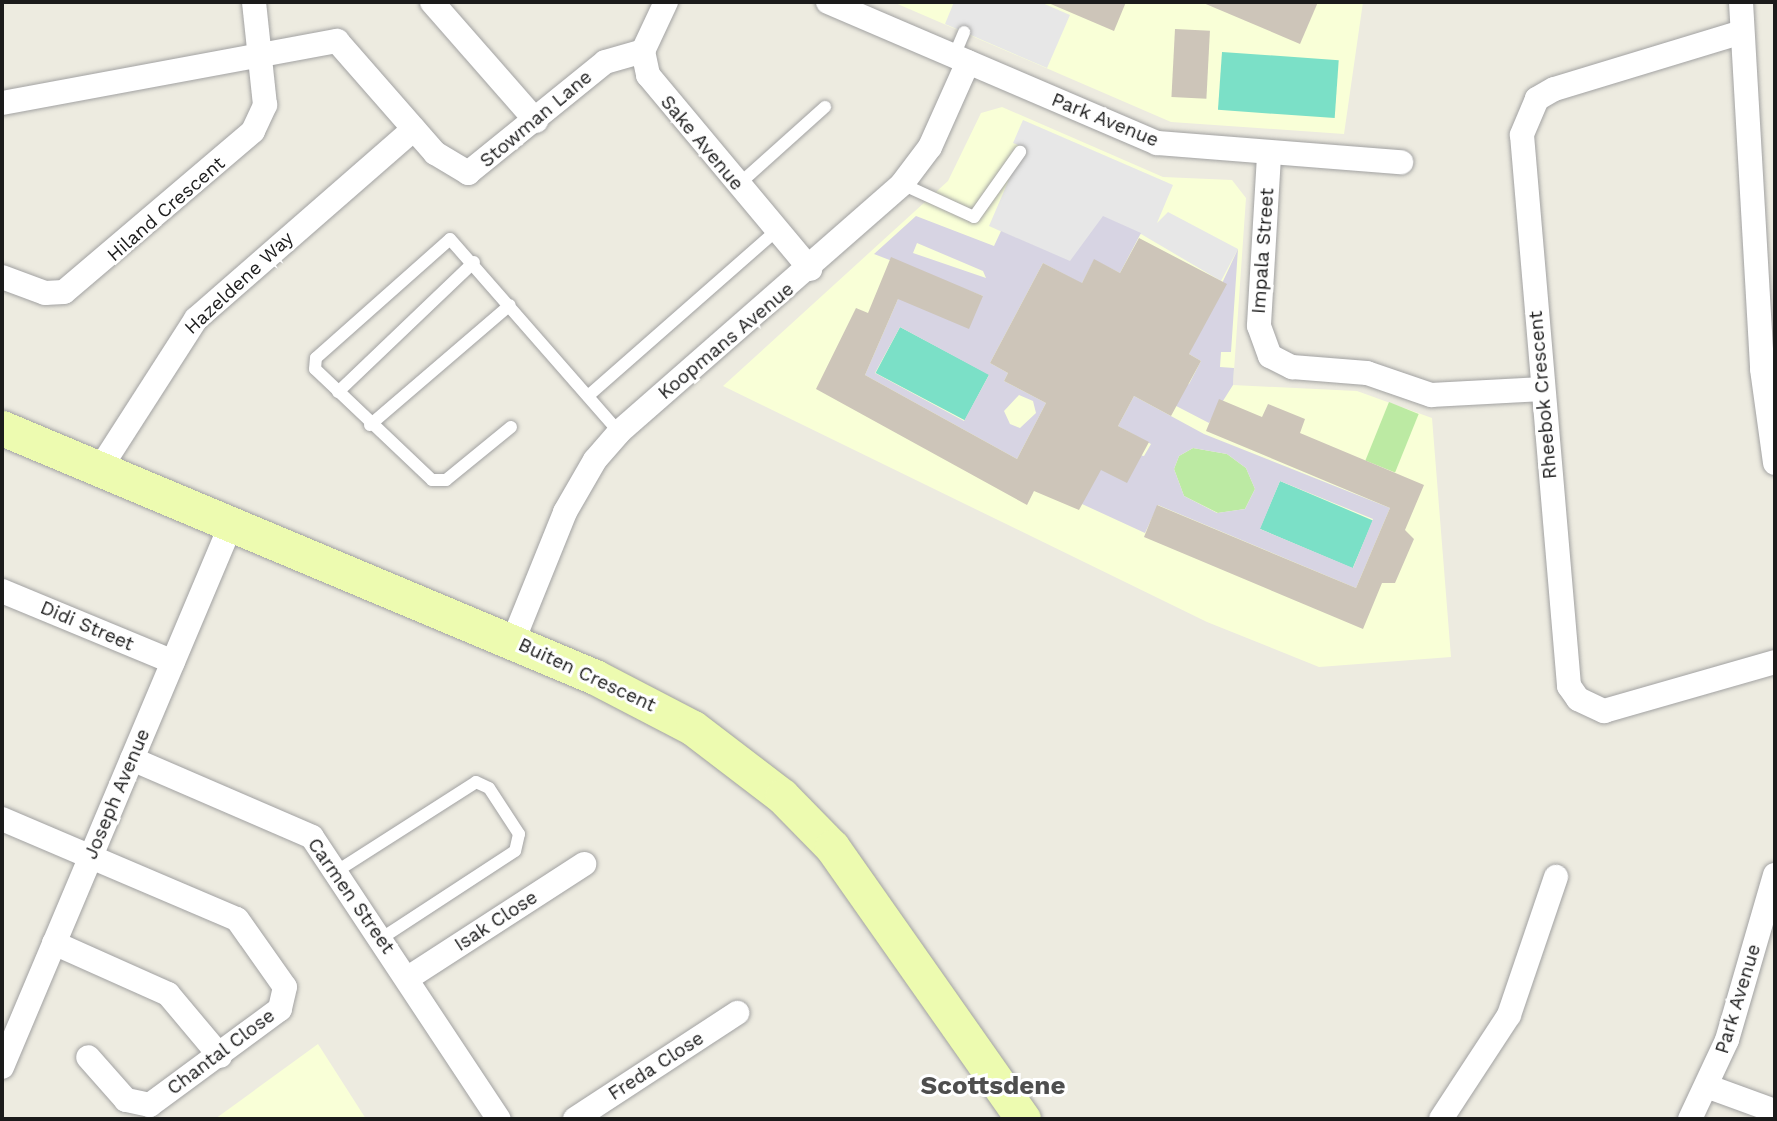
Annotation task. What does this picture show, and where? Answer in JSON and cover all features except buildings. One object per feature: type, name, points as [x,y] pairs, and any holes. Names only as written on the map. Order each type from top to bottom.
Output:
[{"type":"street","name":"Hiland Crescent","points":[[2,277],[45,293],[64,292],[152,222],[253,131],[265,104],[254,2]]},
{"type":"street","points":[[432,2],[536,121]]},
{"type":"street","points":[[643,51],[666,2]]},
{"type":"street","name":"Park Avenue","points":[[828,2],[1157,142],[1269,156],[1401,162]]},
{"type":"street","points":[[1741,2],[1775,463]]},
{"type":"street","name":"Rheebok Crescent","points":[[1742,32],[1554,89],[1527,114],[1522,135],[1565,671],[1578,699],[1604,710],[1625,708],[1775,662]]},
{"type":"street","points":[[2,103],[337,41],[414,129]]},
{"type":"street","name":"Stowman Lane","points":[[414,129],[435,153],[468,173],[536,121],[605,62],[643,51]]},
{"type":"street","name":"Sake Avenue","points":[[643,51],[660,97],[810,269]]},
{"type":"street","name":"Koopmans Avenue","points":[[513,641],[579,484],[620,432],[810,269],[902,184],[930,146],[961,59]]},
{"type":"street","name":"Hazeldene Way","points":[[102,467],[196,319],[414,129]]},
{"type":"street","name":"Impala Street","points":[[1269,156],[1258,326],[1270,356],[1292,367],[1367,373],[1431,395],[1543,390]]},
{"type":"street","name":"Buiten Crescent","points":[[2,428],[102,467],[650,702],[782,796],[873,900],[1023,1119]]},
{"type":"street","name":"Joseph Avenue","points":[[4,1056],[232,522]]},
{"type":"street","name":"Didi Street","points":[[2,591],[173,662]]},
{"type":"street","name":"Carmen Street","points":[[132,759],[304,830],[337,871],[499,1119]]},
{"type":"street","name":"Chantal Close","points":[[2,819],[237,919],[285,987],[280,1009],[220,1056],[141,1107],[126,1100],[88,1057]]},
{"type":"street","name":"Isak Close","points":[[408,978],[584,864]]},
{"type":"street","name":"Park Avenue","points":[[1690,1119],[1709,1087],[1775,875]]},
{"type":"street","points":[[1441,1119],[1509,1016],[1556,877]]},
{"type":"street","points":[[54,943],[168,994],[220,1056]]},
{"type":"street","name":"Freda Close","points":[[575,1119],[737,1013]]},
{"type":"street","points":[[1709,1087],[1775,1111]]},
{"type":"lane","points":[[961,59],[964,32]]},
{"type":"lane","points":[[738,185],[825,107]]},
{"type":"lane","points":[[902,184],[961,216],[974,217],[984,208],[1020,152]]},
{"type":"lane","points":[[984,208],[1001,200]]},
{"type":"lane","points":[[588,396],[775,232]]},
{"type":"lane","points":[[512,427],[438,482],[370,425],[315,369],[318,355],[447,238],[474,262],[620,432]]},
{"type":"lane","points":[[338,392],[474,262]]},
{"type":"lane","points":[[370,425],[510,305]]},
{"type":"lane","points":[[337,871],[476,782],[489,788],[519,834],[515,852],[382,939]]},
{"type":"shaded area","points":[[893,2],[1363,2],[1344,134],[1171,122]]},
{"type":"shaded area","points":[[954,2],[1040,2],[1070,15],[1047,68],[945,24]]},
{"type":"shaded area","points":[[1002,107],[1163,177],[1232,180],[1246,198],[1233,385],[1357,391],[1432,418],[1451,657],[1319,667],[1207,622],[723,386],[948,181],[981,113]]},
{"type":"shaded area","points":[[1023,120],[1173,185],[1157,223],[1168,212],[1238,249],[1221,281],[1141,234],[1070,262],[989,226],[1023,147],[1013,143]]},
{"type":"shaded area","points":[[916,216],[994,246],[1001,231],[1070,261],[1103,216],[1141,233],[1120,273],[1094,260],[1059,327],[1077,281],[1043,263],[990,363],[1008,373],[1004,381],[1046,403],[1017,459],[865,375],[898,299],[983,296],[874,254]],"holes":[[[917,243],[983,271],[986,278],[913,253]],[[900,327],[989,375],[964,421],[875,373]],[[1019,395],[1033,401],[1036,413],[1020,428],[1010,424],[1004,411]]]},
{"type":"shaded area","points":[[1238,249],[1231,352],[1221,352],[1220,367],[1234,368],[1233,385],[1209,423],[1155,395],[1189,384],[1201,361],[1189,354]]},
{"type":"shaded area","points":[[1134,396],[1204,434],[1390,508],[1356,588],[1158,505],[1145,533],[1082,504],[1041,438],[1144,456],[1151,444],[1118,426]],"holes":[[[1193,448],[1227,454],[1246,468],[1255,489],[1245,509],[1217,513],[1184,496],[1174,469],[1179,456]],[[1280,481],[1373,519],[1353,568],[1260,529]]]},
{"type":"shaded area","points":[[318,1044],[366,1119],[215,1119]]},
{"type":"green space","points":[[1222,52],[1339,60],[1335,118],[1218,110]]},
{"type":"green space","points":[[900,327],[989,374],[965,420],[876,373]]},
{"type":"green space","points":[[1389,402],[1419,414],[1395,472],[1365,460]]},
{"type":"green space","points":[[1193,448],[1227,454],[1246,468],[1255,489],[1245,509],[1218,513],[1184,496],[1174,469],[1179,456]]},
{"type":"green space","points":[[1280,481],[1373,520],[1353,568],[1260,529]]},
{"type":"district","name":"Scottsdene","points":[[993,1086]]}]
